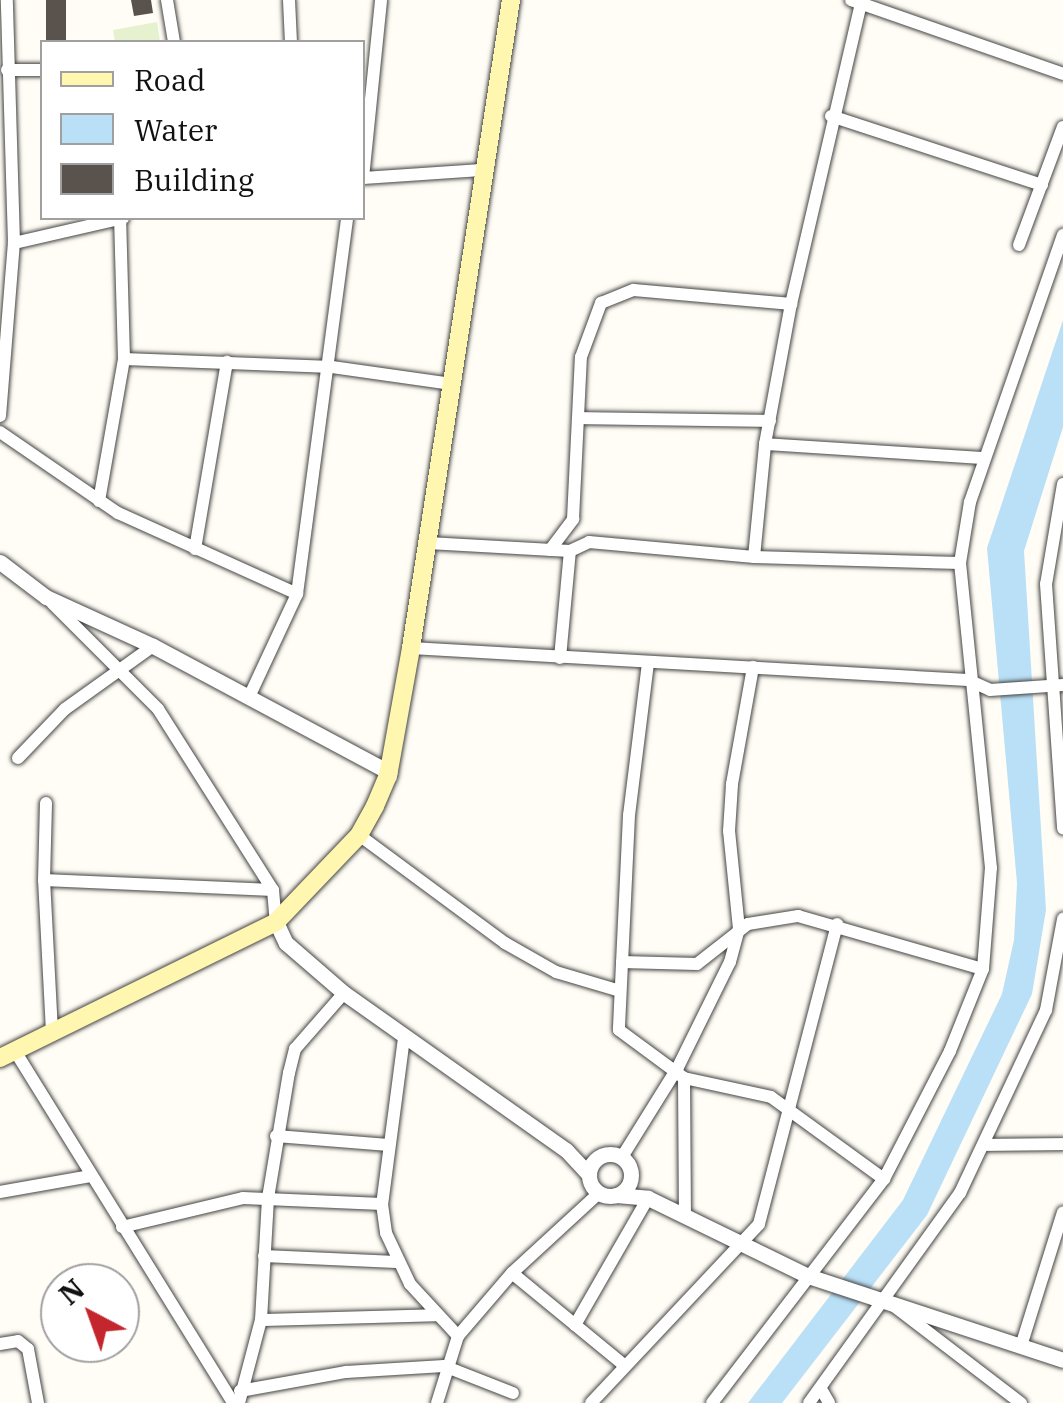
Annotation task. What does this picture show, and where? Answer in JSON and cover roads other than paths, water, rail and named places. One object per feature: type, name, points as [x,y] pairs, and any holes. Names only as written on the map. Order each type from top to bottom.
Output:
[{"type":"main road","points":[[7,1054],[276,922],[359,835],[388,772],[411,648],[511,0]]},
{"type":"street","points":[[0,416],[14,243],[6,0]]},
{"type":"street","points":[[168,0],[174,40]]},
{"type":"street","points":[[290,0],[290,40]]},
{"type":"street","points":[[365,159],[382,0]]},
{"type":"street","points":[[754,557],[765,444],[791,304],[858,2],[1063,74]]},
{"type":"street","points":[[8,70],[40,70]]},
{"type":"street","points":[[832,116],[1042,185]]},
{"type":"street","points":[[1019,245],[1063,127]]},
{"type":"street","points":[[365,178],[483,170]]},
{"type":"street","points":[[14,243],[113,220]]},
{"type":"street","points":[[99,501],[124,359],[122,220]]},
{"type":"street","points":[[249,697],[297,594],[332,368],[347,220]]},
{"type":"street","points":[[712,1403],[884,1178],[950,1051],[983,969],[990,943],[992,868],[968,680],[960,563],[984,458],[1063,235]]},
{"type":"street","points":[[550,550],[573,519],[584,338],[601,303],[634,290],[791,304]]},
{"type":"street","points":[[124,359],[332,368],[452,384]]},
{"type":"street","points":[[194,549],[228,362]]},
{"type":"street","points":[[579,418],[770,420]]},
{"type":"street","points":[[0,432],[99,501],[194,549],[297,594]]},
{"type":"street","points":[[765,444],[984,458]]},
{"type":"street","points":[[1063,484],[1046,563],[1059,684],[1063,828]]},
{"type":"street","points":[[428,544],[570,551],[589,542],[754,557],[960,563]]},
{"type":"street","points":[[560,658],[570,551]]},
{"type":"street","points":[[0,562],[46,597],[158,709],[274,890],[276,922],[286,943],[404,1038],[566,1150],[589,1174],[599,1192]]},
{"type":"street","points":[[46,597],[153,646],[388,772]]},
{"type":"street","points":[[18,758],[64,709],[122,673],[153,646]]},
{"type":"street","points":[[411,648],[968,680],[990,690],[1059,684]]},
{"type":"street","points":[[648,662],[629,815],[619,1030],[681,1073],[771,1098],[884,1178]]},
{"type":"street","points":[[616,1195],[626,1164],[681,1073],[730,962],[739,929],[730,809],[753,667]]},
{"type":"street","points":[[46,803],[44,880],[52,1032]]},
{"type":"street","points":[[359,835],[505,943],[556,972],[620,990]]},
{"type":"street","points":[[44,880],[274,890]]},
{"type":"street","points":[[622,962],[697,964],[739,929],[791,916],[838,924],[983,969]]},
{"type":"street","points":[[809,1403],[944,1222],[1046,1010],[1063,919]]},
{"type":"street","points":[[590,1403],[740,1246],[764,1213],[838,924]]},
{"type":"street","points":[[237,1399],[261,1320],[276,1136],[296,1049],[344,993]]},
{"type":"street","points":[[1046,1010],[1063,1012]]},
{"type":"street","points":[[404,1038],[382,1204],[396,1262],[458,1336]]},
{"type":"street","points":[[7,1054],[237,1399]]},
{"type":"street","points":[[681,1073],[685,1217]]},
{"type":"street","points":[[276,1136],[389,1145]]},
{"type":"street","points":[[984,1145],[1063,1144]]},
{"type":"street","points":[[566,1150],[626,1164],[648,1198]]},
{"type":"street","points":[[589,1174],[600,1156]]},
{"type":"street","points":[[0,1192],[91,1176]]},
{"type":"street","points":[[599,1192],[648,1198],[808,1276],[1063,1360]]},
{"type":"street","points":[[437,1403],[444,1366],[458,1336],[512,1273],[599,1192]]},
{"type":"street","points":[[122,1227],[204,1203],[268,1198],[382,1204]]},
{"type":"street","points":[[575,1325],[648,1198]]},
{"type":"street","points":[[1021,1346],[1063,1212]]},
{"type":"street","points":[[264,1256],[396,1262]]},
{"type":"street","points":[[512,1273],[624,1365]]},
{"type":"street","points":[[882,1301],[1021,1403]]},
{"type":"street","points":[[261,1320],[438,1315]]},
{"type":"street","points":[[0,1344],[18,1341],[28,1348],[38,1403]]},
{"type":"street","points":[[237,1399],[346,1372],[444,1366],[513,1394]]},
{"type":"street","points":[[821,1389],[830,1403]]},
{"type":"water","points":[[1063,320],[1063,427],[1024,551],[1046,910],[1032,994],[927,1215],[782,1403],[748,1403],[903,1200],[1002,994],[1014,940],[1017,883],[987,548]]}]
